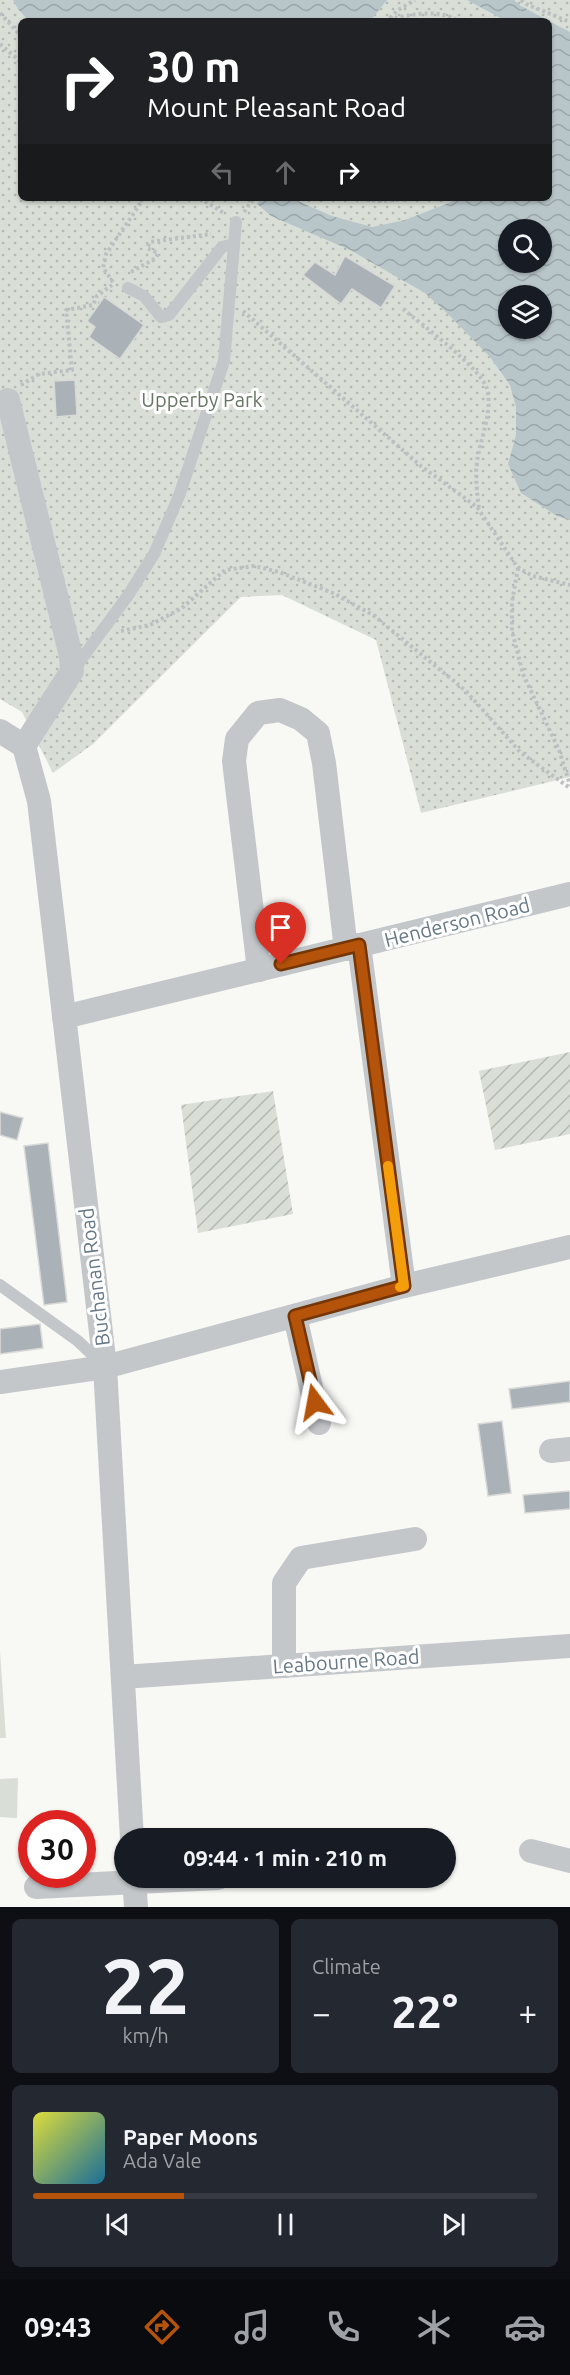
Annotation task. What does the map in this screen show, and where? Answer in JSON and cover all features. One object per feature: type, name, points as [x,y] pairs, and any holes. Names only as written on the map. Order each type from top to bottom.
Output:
[{"type":"street","points":[[0,731],[24,746],[72,671],[71,656],[8,400]]},
{"type":"street","points":[[259,970],[234,761],[237,738],[258,712],[280,710],[301,719],[318,733],[404,1286]]},
{"type":"street","name":"Buchanan Road","points":[[24,746],[39,801],[105,1367],[131,1828]]},
{"type":"street","name":"Henderson Road","points":[[64,1017],[570,895]]},
{"type":"street","points":[[0,1382],[105,1367],[404,1286],[570,1247]]},
{"type":"street","points":[[295,1316],[320,1423]]},
{"type":"street","points":[[284,1665],[284,1583],[301,1558],[415,1539]]},
{"type":"street","name":"Leabourne Road","points":[[123,1677],[570,1646]]},
{"type":"street","points":[[531,1851],[570,1861]]},
{"type":"street","points":[[96,1883],[114,1881]]},
{"type":"street","points":[[135,1888],[136,1907]]},
{"type":"lane","points":[[72,671],[129,594],[154,554],[171,515],[224,361],[236,222]]},
{"type":"lane","points":[[123,284],[144,296],[161,317],[169,315],[222,247],[234,244]]},
{"type":"lane","points":[[0,1285],[78,1341],[105,1367]]},
{"type":"path","points":[[390,18],[398,10],[415,0]]},
{"type":"path","points":[[521,0],[570,22]]},
{"type":"path","points":[[0,13],[18,33]]},
{"type":"path","points":[[396,18],[417,13],[454,18]]},
{"type":"path","points":[[0,44],[18,59]]},
{"type":"path","points":[[114,284],[103,268],[106,254],[142,201]]},
{"type":"path","points":[[204,201],[236,222]]},
{"type":"path","points":[[124,275],[156,258],[158,253],[147,248],[150,242],[211,234],[236,222]]},
{"type":"path","points":[[114,284],[123,284]]},
{"type":"path","points":[[8,400],[9,393],[39,374],[72,370],[66,310],[93,305],[97,296],[114,284],[123,284]]},
{"type":"path","points":[[229,299],[421,466],[479,509],[518,568],[533,576],[570,585]]},
{"type":"path","points":[[403,309],[470,366],[487,387],[488,406],[477,461],[476,482],[479,509]]},
{"type":"path","points":[[120,631],[150,625],[182,608],[225,570],[254,566],[279,572],[333,593],[373,615],[466,691],[520,752],[570,787]]},
{"type":"path","points":[[518,568],[512,602],[512,631],[523,674],[559,750],[570,787]]},
{"type":"green space","name":"Upperby Park","points":[[0,0],[570,0],[570,777],[421,813],[376,640],[282,595],[241,597],[93,744],[53,773],[22,712],[0,699]]},
{"type":"green space","points":[[570,1052],[570,1134],[495,1150],[479,1071]]},
{"type":"green space","points":[[273,1091],[293,1214],[198,1233],[181,1105]]},
{"type":"green space","points":[[0,1651],[6,1738],[0,1738]]},
{"type":"green space","points":[[18,1778],[17,1818],[0,1817],[0,1779]]},
{"type":"water","points":[[13,0],[387,0],[372,18],[26,18]]},
{"type":"water","points":[[467,0],[514,0],[543,18],[500,18]]},
{"type":"water","points":[[552,23],[570,32],[570,520],[557,516],[521,493],[508,464],[516,435],[516,407],[510,385],[490,357],[447,313],[425,293],[350,250],[271,216],[257,204],[259,201],[298,201],[332,216],[372,227],[405,220],[453,201],[552,201]]},
{"type":"building","points":[[345,256],[395,286],[381,308],[352,289],[341,304],[303,275],[315,262],[335,275]]},
{"type":"building","points":[[104,297],[144,325],[120,359],[89,337],[95,327],[87,321]]},
{"type":"building","points":[[75,380],[77,415],[56,417],[54,381]]},
{"type":"building","points":[[0,1112],[23,1118],[17,1140],[0,1135]]},
{"type":"building","points":[[48,1143],[67,1302],[44,1305],[24,1146]]},
{"type":"building","points":[[40,1324],[43,1348],[0,1354],[0,1329]]},
{"type":"building","points":[[570,1381],[570,1402],[512,1409],[509,1389]]},
{"type":"building","points":[[502,1421],[511,1493],[488,1496],[478,1424]]},
{"type":"building","points":[[570,1491],[570,1509],[525,1513],[523,1495]]},
{"type":"slow traffic","points":[[388,1166],[404,1286],[400,1287]]},
{"type":"route","points":[[281,964],[359,945],[404,1286],[295,1316],[315,1402]]}]
